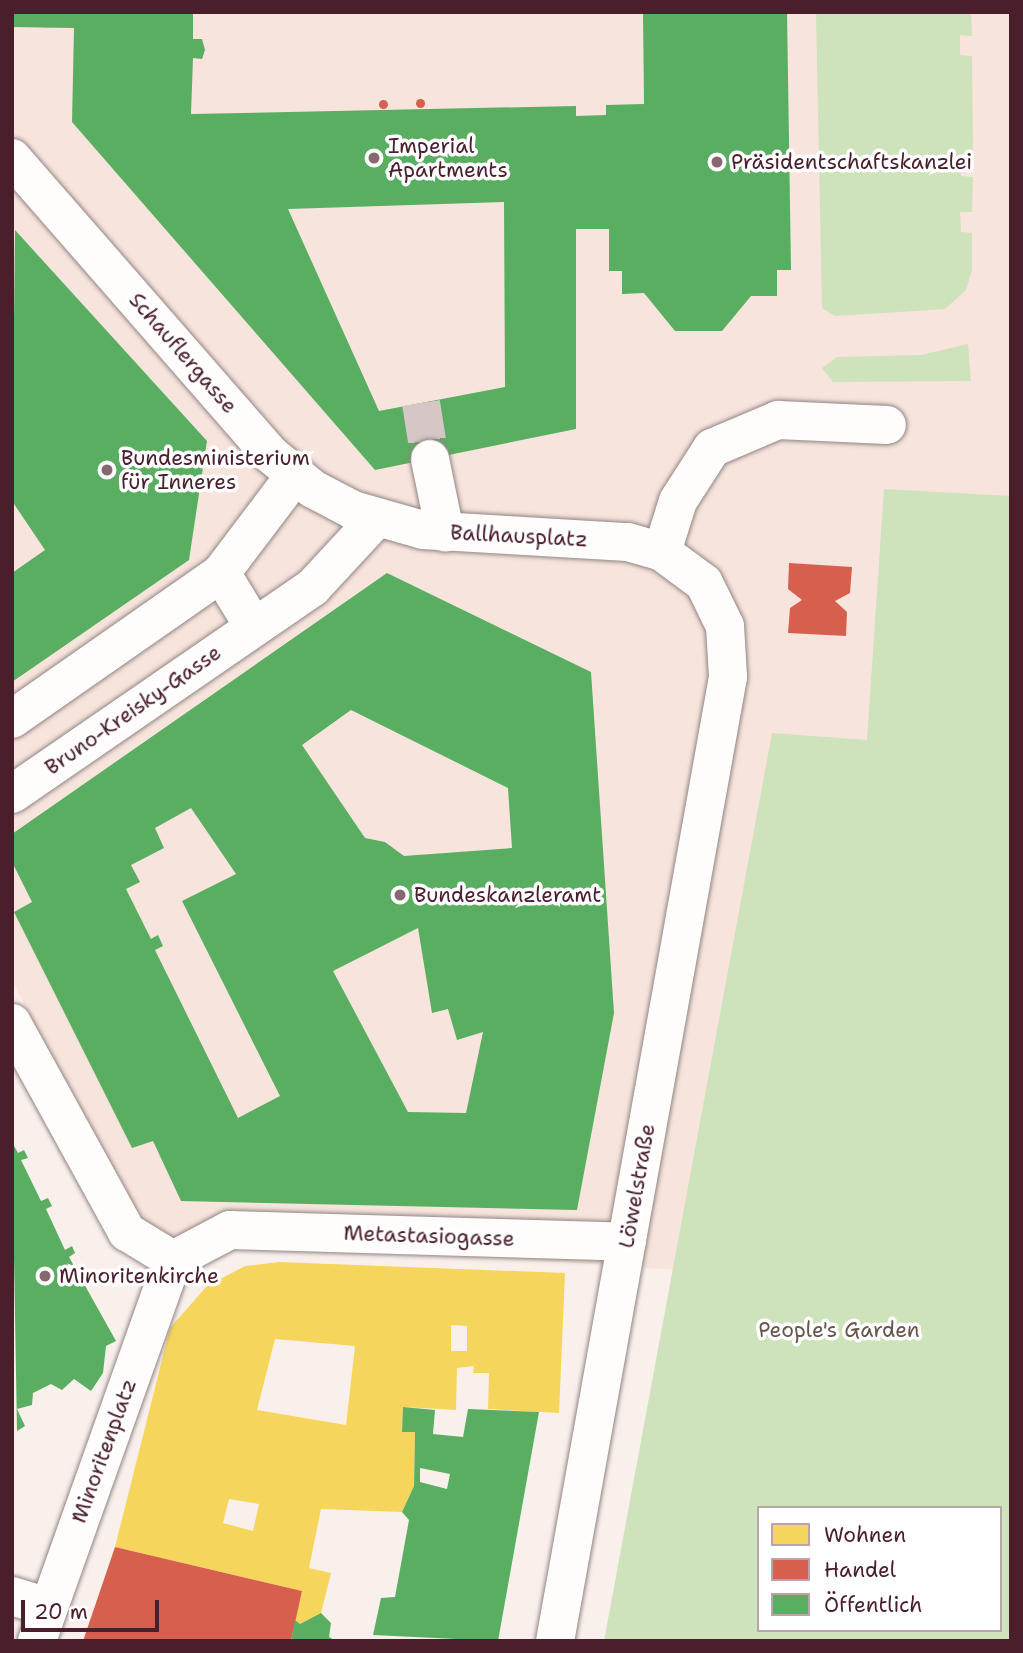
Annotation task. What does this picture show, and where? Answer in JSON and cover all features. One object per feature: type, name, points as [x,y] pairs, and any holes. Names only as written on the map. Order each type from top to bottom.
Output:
[{"type":"street","name":"Schauflergasse","points":[[12,158],[295,475],[377,518]]},
{"type":"street","points":[[662,552],[678,501],[712,449],[778,420],[887,425]]},
{"type":"street","points":[[429,459],[445,531]]},
{"type":"street","points":[[12,719],[221,573],[295,475]]},
{"type":"street","name":"Ballhausplatz","points":[[377,518],[445,531],[628,542],[662,552],[704,583],[725,626],[728,677],[719,731]]},
{"type":"street","name":"Bruno-Kreisky-Gasse","points":[[12,794],[313,587],[377,518]]},
{"type":"street","points":[[221,573],[254,627]]},
{"type":"street","name":"Löwelstraße","points":[[555,1641],[719,731]]},
{"type":"street","points":[[12,1023],[127,1232],[173,1260]]},
{"type":"street","name":"Metastasiogasse","points":[[173,1260],[230,1230],[627,1242]]},
{"type":"street","name":"Minoritenplatz","points":[[32,1615],[173,1260]]},
{"type":"shaded area","points":[[12,12],[1011,12],[1011,1641],[608,1641],[676,1270],[140,1233],[12,980]]},
{"type":"green space","points":[[816,12],[971,12],[972,36],[960,35],[960,55],[972,56],[973,156],[962,157],[961,176],[973,177],[972,212],[960,212],[961,232],[972,233],[972,270],[966,290],[945,309],[835,316],[822,308]]},
{"type":"green space","points":[[968,344],[971,381],[833,382],[822,368],[837,357],[921,355]]},
{"type":"green space","name":"People's Garden","points":[[884,489],[1011,496],[1011,1641],[604,1641],[772,733],[867,740]]},
{"type":"building: Wohnen","points":[[279,1262],[565,1273],[559,1413],[488,1409],[489,1373],[473,1373],[474,1366],[457,1368],[456,1410],[403,1407],[402,1432],[415,1432],[414,1486],[402,1512],[321,1509],[309,1568],[331,1573],[321,1613],[300,1624],[295,1620],[302,1591],[115,1547],[170,1328],[207,1286],[245,1266]],"holes":[[[451,1325],[467,1326],[467,1351],[451,1351]],[[275,1339],[355,1346],[346,1425],[257,1410]],[[229,1499],[259,1504],[253,1531],[223,1523]]]},
{"type":"building: Handel","points":[[420,98],[425,103],[420,108],[415,103]]},
{"type":"building: Handel","points":[[383,99],[388,104],[383,109],[378,104]]},
{"type":"building: Handel","points":[[789,563],[852,567],[850,593],[835,601],[847,612],[846,636],[788,633],[790,608],[802,600],[788,589]]},
{"type":"building: Handel","points":[[115,1547],[302,1591],[291,1641],[83,1641]]},
{"type":"building: Öffentlich","points":[[12,12],[193,12],[193,39],[202,39],[205,50],[202,59],[193,58],[191,114],[576,106],[576,116],[606,115],[606,105],[644,104],[643,12],[787,12],[791,270],[777,270],[777,296],[751,296],[722,331],[675,331],[644,293],[622,294],[622,271],[609,271],[609,229],[576,229],[576,429],[375,470],[72,122],[74,28],[12,27]],"holes":[[[504,202],[505,387],[379,411],[288,209]]]},
{"type":"building: Öffentlich","name":"Bundesministerium für Inneres","points":[[15,230],[207,441],[189,560],[12,682],[12,573],[45,550],[12,501]]},
{"type":"building: Öffentlich","name":"Bundeskanzleramt","points":[[387,573],[591,672],[614,1013],[577,1210],[181,1201],[153,1141],[132,1148],[14,912],[32,902],[12,862],[12,834]],"holes":[[[351,710],[508,788],[512,848],[404,856],[385,842],[365,838],[302,745]],[[191,808],[236,874],[182,901],[280,1096],[238,1118],[155,950],[163,946],[158,935],[151,939],[126,889],[140,882],[131,865],[164,848],[155,828]],[[418,928],[432,1013],[448,1009],[457,1040],[483,1032],[466,1113],[408,1112],[333,971]]]},
{"type":"building: Öffentlich","name":"Minoritenkirche","points":[[12,1142],[18,1153],[24,1150],[28,1158],[21,1160],[41,1201],[48,1198],[52,1206],[46,1209],[65,1250],[72,1246],[75,1253],[69,1257],[116,1341],[106,1346],[103,1373],[91,1391],[74,1379],[62,1390],[51,1384],[33,1393],[32,1405],[17,1409],[25,1426],[17,1431]]},
{"type":"building: Öffentlich","points":[[403,1407],[435,1410],[433,1434],[463,1437],[468,1409],[539,1412],[498,1641],[373,1635],[381,1598],[395,1597],[409,1520],[402,1512],[414,1486],[415,1432],[402,1432]],"holes":[[[420,1468],[450,1474],[447,1489],[420,1482]]]},
{"type":"building: Öffentlich","points":[[321,1613],[331,1623],[329,1637],[336,1641],[291,1641],[295,1620],[300,1624]]},
{"type":"tunnel","points":[[421,403],[430,459]]},
{"type":"place","name":"Imperial Apartments","points":[[374,158]]},
{"type":"place","name":"Präsidentschaftskanzlei","points":[[717,162]]},
{"type":"place","name":"Bundesministerium für Inneres","points":[[107,470]]},
{"type":"place","name":"Bundeskanzleramt","points":[[400,895]]},
{"type":"place","name":"Minoritenkirche","points":[[45,1276]]}]
